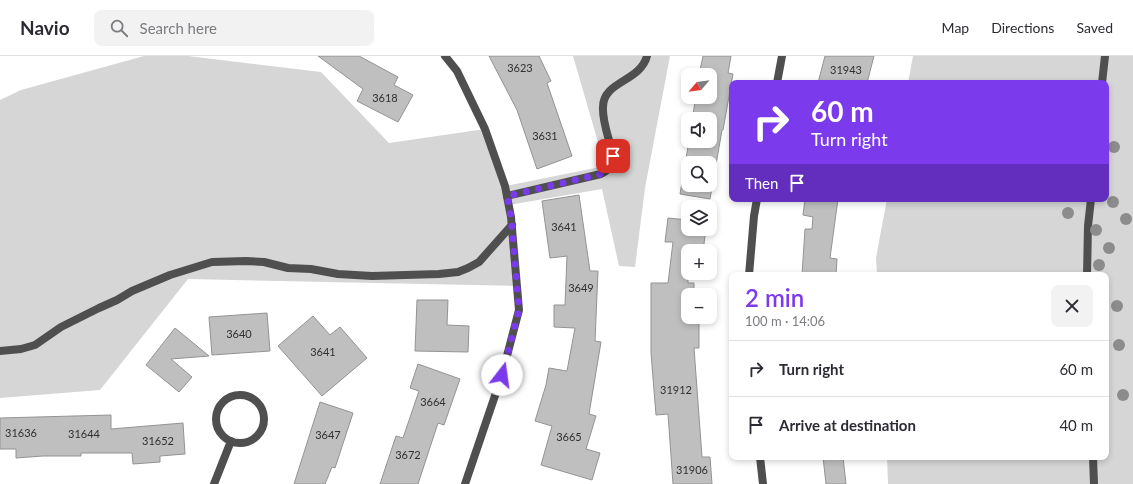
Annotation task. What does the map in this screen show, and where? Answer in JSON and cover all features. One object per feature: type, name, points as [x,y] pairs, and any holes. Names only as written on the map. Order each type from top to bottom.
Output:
[{"type":"street","points":[[445,56],[457,71],[485,129],[505,186],[512,225],[519,310],[502,375],[465,484]]},
{"type":"street","points":[[507,196],[601,174],[610,168],[613,163],[613,156],[603,114],[604,99],[607,94],[617,85],[639,71],[647,56]]},
{"type":"street","points":[[778,80],[782,56]]},
{"type":"street","points":[[1102,80],[1105,56]]},
{"type":"street","points":[[749,272],[756,202]]},
{"type":"street","points":[[1087,272],[1088,226],[1091,202]]},
{"type":"street","points":[[0,351],[21,349],[35,345],[61,327],[132,291],[170,275],[201,265],[223,261],[264,262],[288,268],[311,269],[338,274],[372,276],[458,272],[479,262],[512,225]]},
{"type":"street","points":[[246,395],[253,398],[263,411],[263,426],[254,439],[238,443],[231,440],[224,436],[219,430],[217,415],[219,407],[224,401],[231,397],[246,395]]},
{"type":"street","points":[[214,484],[231,440]]},
{"type":"street","points":[[760,460],[763,484]]},
{"type":"street","points":[[1094,460],[1094,484]]},
{"type":"shaded area","points":[[144,56],[188,56],[321,72],[389,143],[485,129],[506,186],[605,166],[573,56],[670,56],[645,188],[635,267],[619,266],[602,189],[509,205],[516,286],[188,279],[100,390],[0,398],[0,100],[21,90]]},
{"type":"shaded area","points":[[913,56],[1133,56],[1133,484],[888,484],[887,460],[1109,460],[1109,272],[877,272],[876,258],[886,202],[1109,202],[1109,80],[909,80]]},
{"type":"building","points":[[318,56],[359,56],[398,77],[394,85],[413,95],[398,122],[357,101],[363,89]]},
{"type":"building","points":[[489,56],[539,56],[551,81],[547,83],[572,156],[537,169],[517,110]]},
{"type":"building","points":[[703,56],[731,56],[728,73],[733,74],[732,80],[729,80],[729,96],[717,159],[717,156],[686,156],[688,148],[717,148],[717,112],[693,112],[695,104],[717,104],[717,68],[700,68]]},
{"type":"building","points":[[825,56],[874,56],[868,80],[819,80]]},
{"type":"building","points":[[681,188],[681,192],[711,192],[710,199],[680,194]]},
{"type":"building","points":[[579,195],[590,271],[598,271],[595,341],[601,342],[589,414],[596,416],[586,449],[600,453],[592,480],[541,465],[552,426],[535,421],[546,385],[549,368],[567,371],[575,328],[554,327],[554,305],[565,305],[567,256],[550,258],[542,201]]},
{"type":"building","points":[[805,202],[838,202],[830,258],[837,259],[836,272],[802,272],[805,229],[812,229],[813,217],[803,215]]},
{"type":"building","points":[[668,218],[681,219],[681,236],[705,236],[704,244],[681,244],[681,280],[688,280],[688,283],[694,283],[694,288],[681,288],[681,324],[699,324],[699,348],[694,348],[702,457],[710,457],[712,484],[673,484],[668,414],[656,415],[651,353],[651,283],[668,283],[673,242],[665,242]]},
{"type":"building","points":[[417,300],[448,300],[447,325],[469,326],[468,352],[415,351]]},
{"type":"building","points":[[267,313],[270,351],[212,355],[209,317]]},
{"type":"building","points":[[313,316],[330,335],[340,327],[367,358],[322,396],[278,346]]},
{"type":"building","points":[[175,328],[209,356],[171,359],[192,377],[179,392],[146,365]]},
{"type":"building","points":[[418,364],[460,379],[444,425],[438,423],[418,484],[380,484],[396,436],[403,438],[419,391],[410,388]]},
{"type":"building","points":[[320,402],[353,413],[335,468],[332,467],[325,484],[294,484]]},
{"type":"building","points":[[111,415],[111,429],[183,423],[185,454],[160,456],[160,462],[133,464],[132,453],[81,453],[81,456],[16,458],[16,449],[0,449],[0,418]]},
{"type":"building","points":[[823,460],[843,460],[846,484],[826,484]]},
{"type":"route","points":[[502,375],[519,310],[511,217],[507,196],[601,174],[610,168],[613,163],[613,156]]}]
